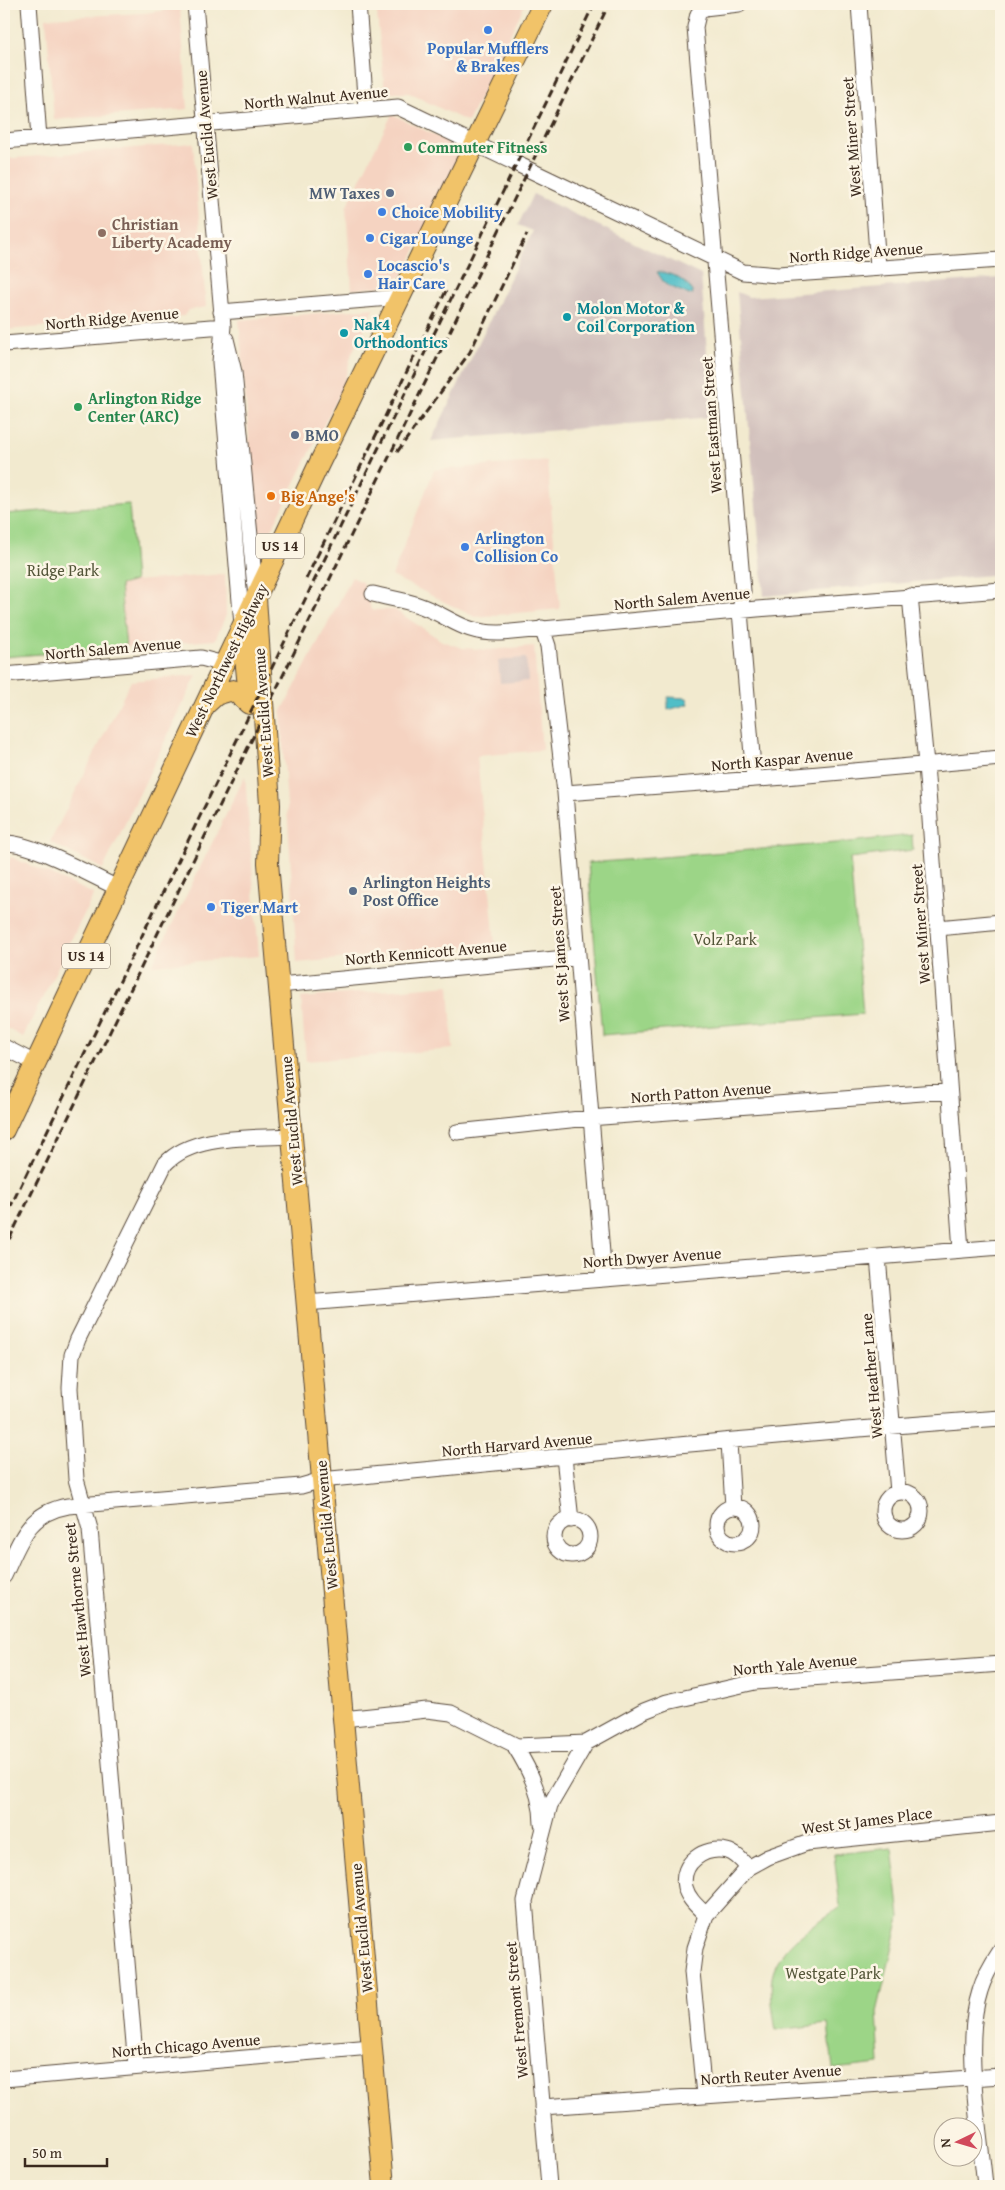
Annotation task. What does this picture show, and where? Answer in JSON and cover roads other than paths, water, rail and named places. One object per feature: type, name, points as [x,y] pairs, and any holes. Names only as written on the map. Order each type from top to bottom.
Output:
[{"type":"main road","name":"West Northwest Highway","points":[[4,1130],[224,664],[543,4]]},
{"type":"main road","name":"West Euclid Avenue","points":[[256,598],[270,805],[268,863]]},
{"type":"main road","name":"West Euclid Avenue","points":[[242,627],[259,817],[268,863],[384,2186]]},
{"type":"main road","points":[[204,706],[216,694],[232,690],[250,704]]},
{"type":"street","points":[[29,4],[39,138]]},
{"type":"street","name":"West Euclid Avenue","points":[[195,4],[222,319],[220,362],[242,627]]},
{"type":"street","points":[[358,4],[366,109]]},
{"type":"street","name":"West Eastman Street","points":[[738,4],[710,6],[702,9],[695,26],[743,591],[740,611],[754,780]]},
{"type":"street","name":"West Miner Street","points":[[859,4],[878,267]]},
{"type":"street","name":"North Walnut Avenue","points":[[4,141],[398,107],[477,143],[716,260]]},
{"type":"street","name":"North Ridge Avenue","points":[[716,260],[743,272],[778,275],[1001,260]]},
{"type":"street","name":"North Ridge Avenue","points":[[4,344],[402,296]]},
{"type":"street","name":"West Euclid Avenue","points":[[222,319],[234,372],[256,598]]},
{"type":"street","name":"North Salem Avenue","points":[[373,594],[419,605],[458,626],[486,633],[910,596],[1001,590]]},
{"type":"street","name":"West Miner Street","points":[[910,596],[926,764],[961,1250]]},
{"type":"street","name":"West St James Street","points":[[542,628],[548,646],[555,694],[565,793],[576,957],[604,1278]]},
{"type":"street","name":"North Salem Avenue","points":[[4,675],[201,658],[224,664]]},
{"type":"street","name":"North Kaspar Avenue","points":[[565,793],[754,780],[1001,758]]},
{"type":"street","points":[[4,843],[11,842],[40,852],[118,888]]},
{"type":"street","points":[[938,928],[1001,922]]},
{"type":"street","name":"North Kennicott Avenue","points":[[279,985],[576,957]]},
{"type":"street","points":[[4,1047],[35,1064]]},
{"type":"street","name":"North Patton Avenue","points":[[457,1132],[590,1118],[949,1090]]},
{"type":"street","name":"West Hawthorne Street","points":[[136,2067],[90,1529],[76,1479],[69,1380],[72,1355],[78,1339],[165,1164],[172,1157],[201,1143],[292,1136]]},
{"type":"street","name":"North Dwyer Avenue","points":[[306,1302],[1001,1247]]},
{"type":"street","name":"West Heather Lane","points":[[878,1257],[898,1492]]},
{"type":"street","name":"North Harvard Avenue","points":[[4,1576],[27,1528],[39,1517],[59,1507],[301,1486],[322,1480],[564,1457],[893,1426],[1001,1418]]},
{"type":"street","points":[[728,1442],[733,1507]]},
{"type":"street","points":[[564,1457],[570,1520]]},
{"type":"street","name":"North Yale Avenue","points":[[343,1719],[427,1710],[451,1713],[514,1745],[586,1743],[644,1711],[668,1702],[755,1682],[1001,1664]]},
{"type":"street","name":"West Fremont Street","points":[[549,2186],[525,1901],[541,1833],[550,1805],[586,1743]]},
{"type":"street","name":"West Fremont Street","points":[[514,1745],[525,1763],[536,1789],[542,1813],[541,1833]]},
{"type":"street","name":"West St James Place","points":[[704,2095],[692,1972],[697,1939],[706,1915],[748,1868],[768,1857],[807,1843],[1001,1822]]},
{"type":"street","points":[[706,1915],[692,1901],[686,1888],[684,1873],[691,1862],[702,1853],[728,1851],[738,1857],[748,1868]]},
{"type":"street","points":[[985,2186],[972,2048],[974,2018],[980,1990],[1001,1950]]},
{"type":"street","name":"North Chicago Avenue","points":[[4,2079],[371,2047]]},
{"type":"street","name":"North Reuter Avenue","points":[[542,2107],[1001,2076]]},
{"type":"water","points":[[657,272],[667,273],[678,278],[688,285],[693,294],[689,295],[665,284]]},
{"type":"water","points":[[668,697],[687,698],[689,704],[668,710]]},
{"type":"railway","points":[[4,1220],[594,4]]},
{"type":"railway","points":[[4,1250],[609,4]]},
{"type":"railway","points":[[397,452],[470,352],[527,234]]},
{"type":"railway","points":[[306,579],[446,291]]},
{"type":"place","name":"Popular Mufflers & Brakes","points":[[488,30]]},
{"type":"place","name":"Commuter Fitness","points":[[408,147]]},
{"type":"place","name":"MW Taxes","points":[[390,193]]},
{"type":"place","name":"Choice Mobility","points":[[382,212]]},
{"type":"place","name":"Christian Liberty Academy","points":[[102,233]]},
{"type":"place","name":"Cigar Lounge","points":[[370,238]]},
{"type":"place","name":"Locascio's Hair Care","points":[[368,274]]},
{"type":"place","name":"Molon Motor & Coil Corporation","points":[[567,317]]},
{"type":"place","name":"Nak4 Orthodontics","points":[[344,333]]},
{"type":"place","name":"Arlington Ridge Center (ARC)","points":[[78,407]]},
{"type":"place","name":"BMO","points":[[295,435]]},
{"type":"place","name":"Big Ange's","points":[[271,496]]},
{"type":"place","name":"Arlington Collision Co","points":[[465,547]]},
{"type":"place","name":"Arlington Heights Post Office","points":[[353,891]]},
{"type":"place","name":"Tiger Mart","points":[[211,907]]},
{"type":"park label","name":"Ridge Park","points":[[63,570]]},
{"type":"park label","name":"Volz Park","points":[[725,939]]},
{"type":"park label","name":"Westgate Park","points":[[833,1973]]}]
